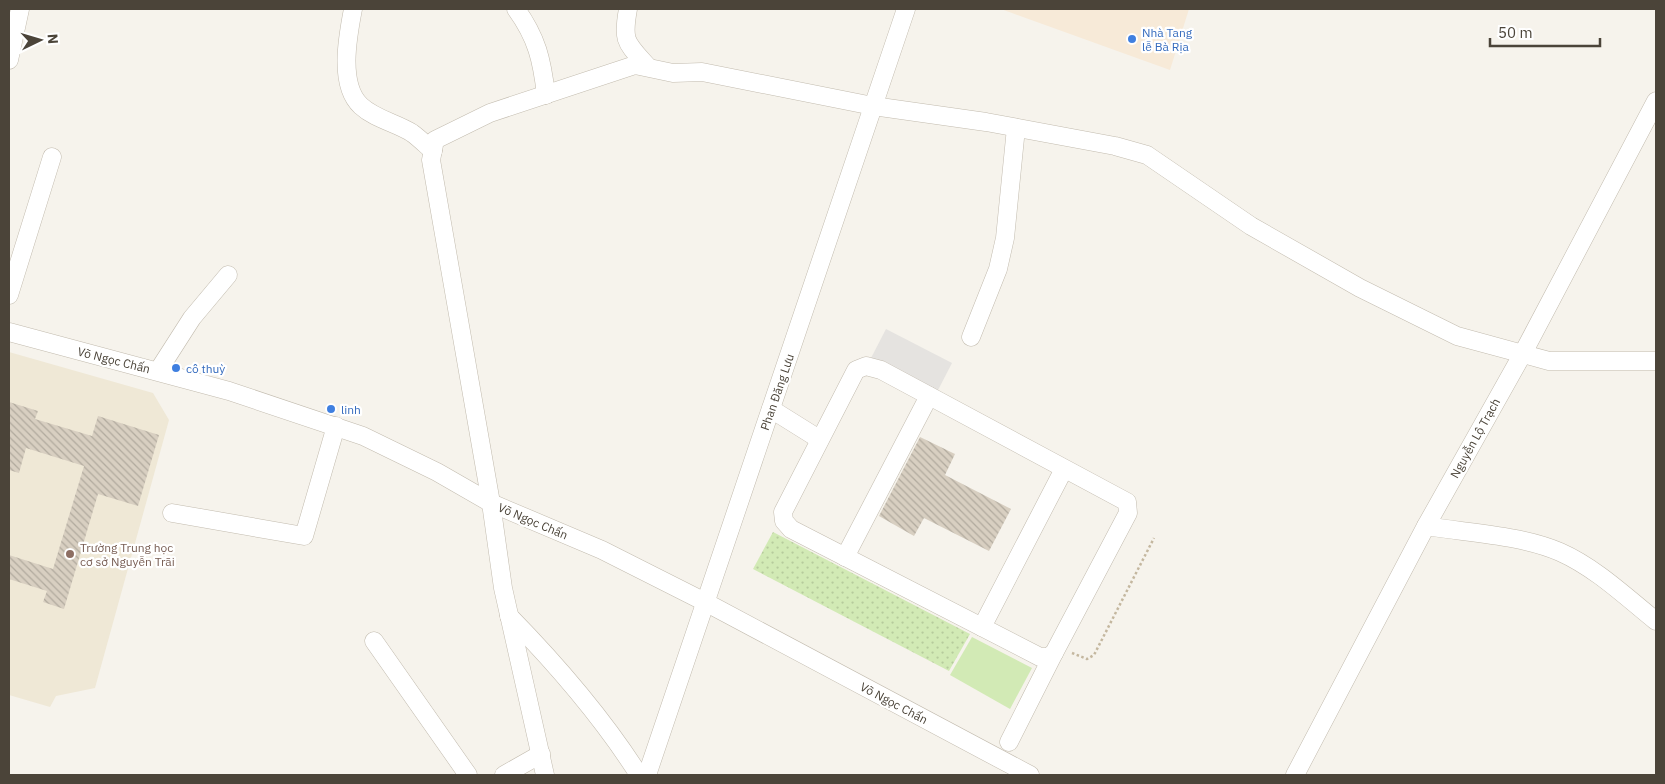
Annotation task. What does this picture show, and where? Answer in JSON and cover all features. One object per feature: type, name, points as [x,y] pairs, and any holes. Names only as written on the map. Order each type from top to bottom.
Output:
[{"type":"street","points":[[9,60],[20,9]]},
{"type":"street","points":[[353,9],[347,56],[348,77],[352,93],[360,106],[412,133],[433,151]]},
{"type":"street","points":[[516,9],[526,21],[540,50],[546,95]]},
{"type":"street","points":[[628,9],[624,32],[628,44],[648,67]]},
{"type":"street","name":"Phan Đăng Lưu","points":[[647,775],[906,9]]},
{"type":"street","points":[[545,775],[502,588],[491,503],[431,160],[435,140],[490,113],[635,65],[673,73],[702,72],[873,106],[1016,128],[1115,146],[1147,155],[1251,226],[1360,288],[1457,336],[1522,355],[1557,362],[1656,361]]},
{"type":"street","name":"Nguyễn Lộ Trạch","points":[[1295,775],[1426,526],[1522,355],[1656,101]]},
{"type":"street","points":[[971,337],[998,268],[1005,238],[1016,128]]},
{"type":"street","points":[[9,295],[52,157]]},
{"type":"street","points":[[158,371],[192,318],[228,275]]},
{"type":"street","name":"Võ Ngọc Chấn","points":[[9,332],[158,371],[336,426],[383,445],[491,503],[602,550],[706,602],[1030,775]]},
{"type":"street","points":[[1009,742],[1128,513],[1127,502],[881,370],[866,366],[856,370],[783,512],[784,521],[791,529],[1040,657],[1048,657],[1056,649]]},
{"type":"street","points":[[845,556],[929,396]]},
{"type":"street","points":[[771,409],[819,439]]},
{"type":"street","points":[[172,513],[304,536],[336,426]]},
{"type":"street","points":[[982,627],[1064,469]]},
{"type":"street","points":[[1426,526],[1533,543],[1560,552],[1586,566],[1656,621]]},
{"type":"street","points":[[509,616],[560,669],[619,745],[638,775]]},
{"type":"street","points":[[374,641],[468,775]]},
{"type":"street","points":[[504,775],[541,754]]},
{"type":"path","points":[[1056,649],[1087,659],[1094,655],[1154,538]]},
{"type":"shaded area","name":"Nhà Tang lễ Bà Rịa","points":[[1001,9],[1189,9],[1170,70]]},
{"type":"shaded area","points":[[886,329],[952,363],[936,394],[870,360]]},
{"type":"shaded area","name":"Trường Trung học cơ sở Nguyễn Trãi","points":[[9,352],[153,393],[169,420],[95,688],[56,696],[50,707],[9,695]]},
{"type":"green space","points":[[773,532],[970,634],[949,671],[753,569]]},
{"type":"green space","points":[[972,637],[1032,668],[1010,709],[950,675]]},
{"type":"building","points":[[9,402],[38,411],[35,419],[92,436],[98,416],[159,435],[138,506],[98,494],[64,609],[43,602],[47,591],[9,579],[9,555],[53,569],[84,466],[26,448],[19,473],[9,470]]},
{"type":"building","points":[[920,437],[955,454],[945,475],[1011,509],[989,551],[924,518],[914,536],[879,516]]},
{"type":"place","name":"Nhà Tang lễ Bà Rịa","points":[[1132,39]]},
{"type":"place","name":"cô thuỳ","points":[[176,368]]},
{"type":"place","name":"linh","points":[[331,409]]},
{"type":"place","name":"Trường Trung học cơ sở Nguyễn Trãi","points":[[70,554]]}]
